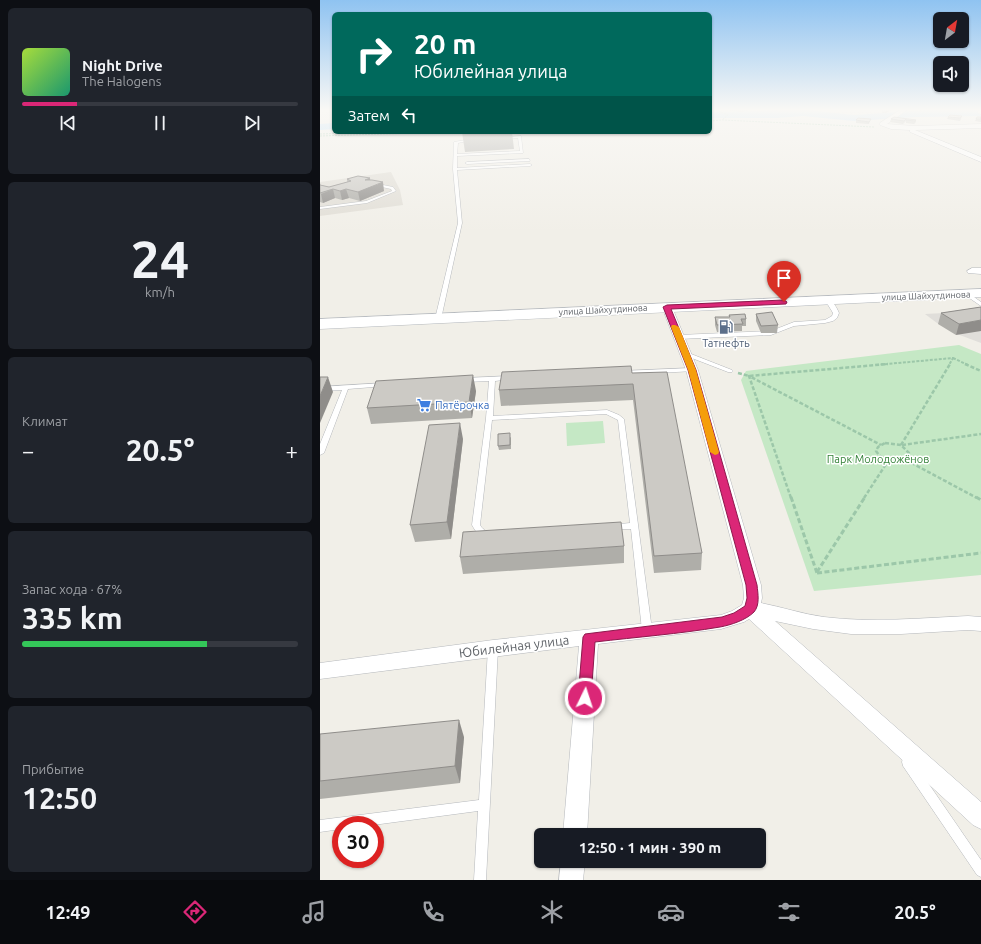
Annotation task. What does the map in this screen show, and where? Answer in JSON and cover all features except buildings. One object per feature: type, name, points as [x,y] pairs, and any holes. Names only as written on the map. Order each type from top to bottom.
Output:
[{"type":"main road","name":"улица Шайхутдинова","points":[[320,324],[974,294]]},
{"type":"street","points":[[960,151],[981,160]]},
{"type":"street","points":[[667,307],[689,362],[752,585],[753,598],[750,609]]},
{"type":"street","points":[[750,609],[769,611],[832,625],[867,627],[968,623],[981,624]]},
{"type":"street","points":[[750,609],[981,817]]},
{"type":"street","name":"Юбилейная улица","points":[[320,671],[493,648],[722,622],[738,617],[750,609]]},
{"type":"street","points":[[575,828],[589,637]]},
{"type":"street","points":[[571,880],[572,868]]},
{"type":"lane","points":[[438,319],[460,223],[455,170],[455,151]]},
{"type":"lane","points":[[455,155],[525,151]]},
{"type":"lane","points":[[517,158],[518,166]]},
{"type":"lane","points":[[467,163],[517,158],[529,160]]},
{"type":"lane","points":[[455,170],[530,165]]},
{"type":"lane","points":[[320,208],[367,202],[394,191],[392,188],[371,183]]},
{"type":"lane","points":[[974,294],[981,304]]},
{"type":"lane","points":[[679,337],[771,333],[778,332],[795,323],[828,322],[836,315],[836,312],[828,300]]},
{"type":"lane","points":[[612,373],[689,362],[730,371]]},
{"type":"lane","points":[[461,381],[516,378]]},
{"type":"lane","points":[[492,379],[489,418],[476,525],[477,529],[485,535],[499,535]]},
{"type":"lane","points":[[320,388],[391,384]]},
{"type":"lane","points":[[320,453],[346,387]]},
{"type":"lane","points":[[489,418],[607,412],[617,416],[622,423],[647,630]]},
{"type":"lane","points":[[602,528],[634,526]]},
{"type":"lane","points":[[480,880],[493,648]]},
{"type":"lane","points":[[887,733],[981,871]]},
{"type":"lane","points":[[320,826],[484,805]]},
{"type":"path","points":[[901,445],[953,358]]},
{"type":"path","points":[[749,376],[953,358],[981,372]]},
{"type":"path","points":[[730,371],[749,376],[881,445]]},
{"type":"path","points":[[749,376],[817,573]]},
{"type":"path","points":[[981,434],[901,445],[890,443],[881,445],[876,450],[878,455],[888,461],[895,462],[906,460],[981,500]]},
{"type":"path","points":[[901,445],[909,453],[909,457],[906,460]]},
{"type":"path","points":[[817,573],[888,461]]},
{"type":"path","points":[[817,573],[981,552]]},
{"type":"shaded area","points":[[391,172],[400,190],[403,205],[320,216],[320,182]]},
{"type":"shaded area","points":[[981,311],[981,343],[957,334],[937,323],[925,314]]},
{"type":"green space","name":"Парк Молодожёнов","points":[[959,345],[981,354],[981,575],[814,591],[741,380],[746,371]]},
{"type":"green space","points":[[603,421],[605,443],[567,446],[566,423]]},
{"type":"slow traffic","points":[[675,327],[692,370],[715,452]]},
{"type":"place","name":"Татнефть","points":[[726,327]]},
{"type":"place","name":"Пятёрочка","points":[[424,405]]},
{"type":"route","points":[[585,698],[589,637],[722,622],[738,617],[750,609],[753,598],[752,585],[692,370],[667,307],[784,302]]}]
